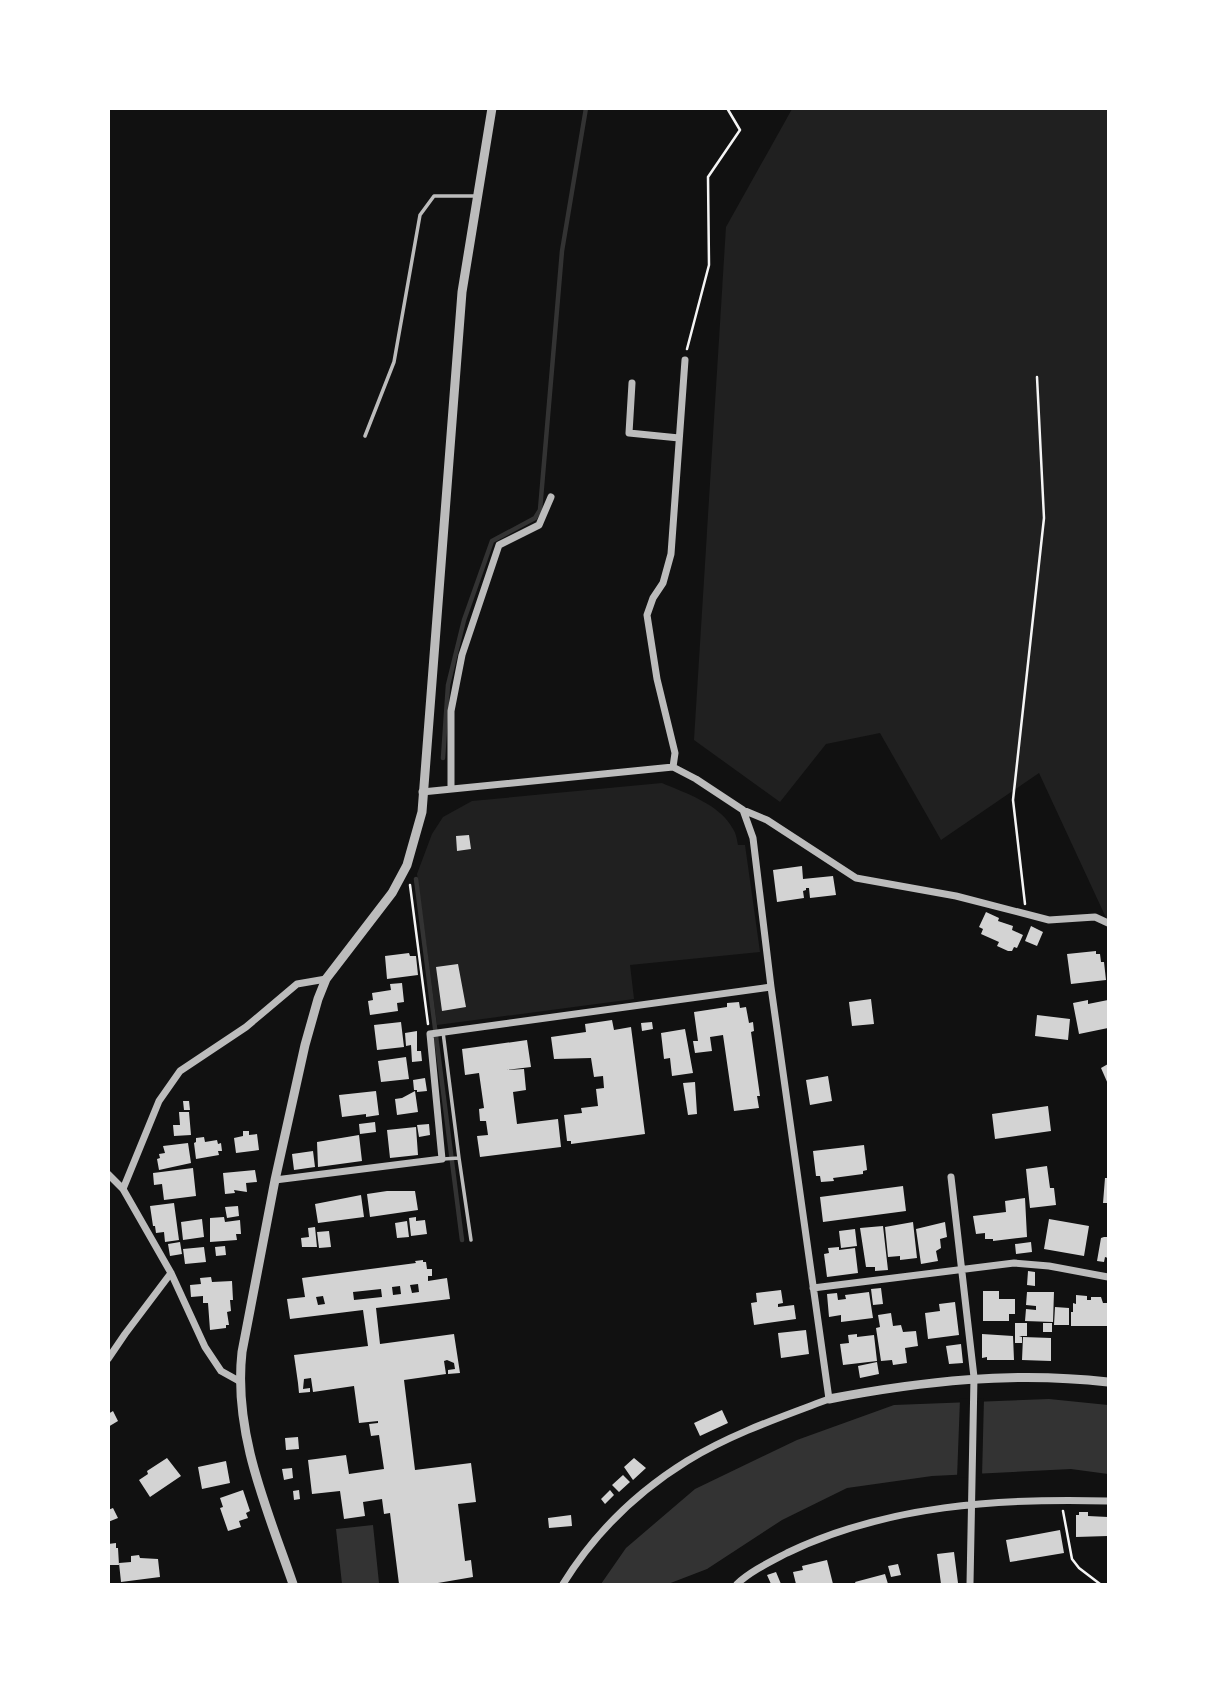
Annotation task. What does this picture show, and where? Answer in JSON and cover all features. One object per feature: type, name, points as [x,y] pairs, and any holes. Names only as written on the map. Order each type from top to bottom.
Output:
[{"type":"street","points":[[293,1584],[253,1468],[244,1431],[239,1381],[242,1352],[275,1180],[305,1045],[326,979],[392,893],[407,865],[422,812],[455,362],[462,292],[492,108]]},
{"type":"street","points":[[673,767],[674,753],[657,680],[647,615],[653,598],[663,583],[671,554],[685,359]]},
{"type":"street","points":[[632,383],[629,433],[679,438]]},
{"type":"street","points":[[451,788],[452,711],[461,655],[499,545],[539,525],[551,497]]},
{"type":"street","points":[[422,792],[673,767],[743,810],[767,820],[856,878],[956,896],[1049,920],[1096,917],[1108,923]]},
{"type":"street","points":[[743,810],[753,838],[771,988],[829,1399]]},
{"type":"street","points":[[123,1189],[159,1101],[180,1071],[246,1027],[297,984],[326,979]]},
{"type":"street","points":[[275,1180],[445,1159],[436,1033],[771,988]]},
{"type":"street","points":[[108,1174],[123,1189],[172,1273],[205,1347],[221,1371],[239,1381]]},
{"type":"street","points":[[951,1177],[974,1382],[970,1584]]},
{"type":"street","points":[[813,1289],[1014,1263],[1049,1266],[1108,1278]]},
{"type":"street","points":[[108,1359],[172,1273]]},
{"type":"street","points":[[563,1584],[578,1560],[608,1524],[642,1494],[687,1461],[749,1430],[829,1399],[922,1382],[974,1382],[1062,1376],[1108,1382]]},
{"type":"street","points":[[742,1583],[790,1552],[848,1528],[971,1504],[1108,1501]]},
{"type":"lane","points":[[365,436],[394,362],[420,215],[434,196],[476,196]]},
{"type":"lane","points":[[436,1033],[471,1240]]},
{"type":"lane","points":[[445,1159],[457,1158]]},
{"type":"path","points":[[685,359],[709,265],[708,177],[740,130],[727,108]]},
{"type":"path","points":[[1026,914],[1013,800],[1044,517],[1037,377]]},
{"type":"path","points":[[407,865],[436,1033]]},
{"type":"path","points":[[1061,1500],[1072,1559],[1100,1584]]},
{"type":"shaded area","points":[[792,109],[1108,109],[1108,922],[1039,773],[941,840],[880,733],[826,744],[780,802],[694,740],[726,227]]},
{"type":"shaded area","points":[[662,783],[711,806],[727,820],[735,832],[738,845],[745,845],[760,952],[630,965],[634,999],[437,1025],[417,874],[432,834],[443,817],[472,801]]},
{"type":"shaded area","points":[[1049,1399],[1108,1405],[1108,1474],[1071,1469],[932,1476],[847,1488],[782,1520],[707,1569],[668,1584],[601,1584],[626,1548],[695,1489],[797,1440],[894,1405]]},
{"type":"shaded area","points":[[373,1525],[379,1583],[342,1584],[336,1529]]},
{"type":"pier","points":[[984,1398],[982,1477],[957,1478],[960,1399]]},
{"type":"building","points":[[469,835],[471,849],[457,851],[456,836]]},
{"type":"building","points":[[802,866],[803,879],[833,876],[836,895],[810,898],[809,888],[806,888],[803,891],[804,898],[777,902],[773,870]]},
{"type":"building","points":[[986,912],[999,918],[998,921],[1013,926],[1012,930],[1023,935],[1017,948],[1008,951],[997,946],[999,942],[981,934],[983,929],[979,927]]},
{"type":"building","points":[[1031,926],[1043,932],[1037,946],[1025,941]]},
{"type":"building","points":[[1096,951],[1096,954],[1100,954],[1101,962],[1104,962],[1106,980],[1071,984],[1067,954]]},
{"type":"building","points":[[409,953],[410,956],[416,956],[418,975],[387,979],[385,956]]},
{"type":"building","points":[[458,964],[466,1007],[442,1011],[436,967]]},
{"type":"building","points":[[402,983],[404,1002],[397,1003],[398,1011],[370,1015],[368,1001],[373,1000],[372,993],[391,990],[390,984]]},
{"type":"building","points":[[871,999],[874,1024],[852,1026],[849,1002]]},
{"type":"building","points":[[1088,1000],[1088,1004],[1108,1000],[1108,1028],[1079,1034],[1073,1003]]},
{"type":"building","points":[[739,1002],[740,1008],[746,1007],[749,1023],[753,1022],[754,1031],[751,1032],[760,1096],[757,1096],[759,1108],[734,1111],[723,1035],[710,1037],[712,1051],[695,1053],[693,1041],[698,1041],[694,1012],[727,1007],[727,1003]]},
{"type":"building","points":[[1037,1015],[1070,1019],[1068,1040],[1035,1036]]},
{"type":"building","points":[[612,1020],[614,1030],[631,1027],[645,1134],[571,1144],[571,1141],[567,1141],[564,1115],[582,1113],[581,1108],[598,1106],[596,1089],[604,1088],[603,1076],[594,1077],[591,1058],[554,1059],[551,1037],[586,1032],[585,1024]]},
{"type":"building","points":[[401,1022],[404,1047],[377,1050],[374,1025]]},
{"type":"building","points":[[652,1022],[653,1029],[642,1031],[641,1023]]},
{"type":"building","points":[[685,1029],[693,1073],[672,1076],[670,1058],[664,1059],[661,1033]]},
{"type":"building","points":[[417,1031],[417,1051],[421,1051],[422,1061],[412,1062],[411,1045],[406,1046],[405,1033]]},
{"type":"building","points":[[527,1040],[531,1067],[506,1070],[524,1069],[526,1090],[513,1092],[517,1124],[558,1119],[561,1147],[480,1157],[477,1136],[488,1135],[486,1121],[480,1121],[479,1109],[484,1108],[479,1073],[465,1075],[462,1049]]},
{"type":"building","points":[[406,1057],[409,1079],[381,1082],[378,1061]]},
{"type":"building","points":[[1108,1064],[1108,1084],[1101,1068]]},
{"type":"building","points":[[828,1076],[832,1101],[810,1105],[806,1080]]},
{"type":"building","points":[[425,1078],[427,1091],[414,1090],[413,1080]]},
{"type":"building","points":[[695,1082],[697,1114],[688,1115],[683,1083]]},
{"type":"building","points":[[376,1091],[379,1115],[342,1117],[339,1095]]},
{"type":"building","points":[[415,1091],[418,1112],[397,1115],[395,1099]]},
{"type":"building","points":[[183,1101],[189,1101],[190,1110],[184,1110]]},
{"type":"building","points":[[1048,1106],[1051,1131],[995,1139],[992,1114]]},
{"type":"building","points":[[179,1112],[189,1112],[191,1135],[174,1136],[173,1125],[180,1125]]},
{"type":"building","points":[[375,1122],[376,1132],[360,1134],[359,1124]]},
{"type":"building","points":[[429,1124],[430,1135],[419,1137],[417,1125]]},
{"type":"building","points":[[416,1127],[418,1155],[390,1158],[387,1130]]},
{"type":"building","points":[[243,1131],[249,1131],[249,1135],[257,1134],[259,1150],[236,1153],[234,1138],[243,1136]]},
{"type":"building","points":[[359,1135],[362,1161],[318,1167],[317,1142]]},
{"type":"building","points":[[204,1137],[205,1142],[217,1140],[218,1144],[221,1143],[222,1151],[218,1151],[219,1155],[196,1159],[194,1143],[196,1138]]},
{"type":"building","points":[[188,1143],[191,1163],[159,1170],[157,1159],[160,1158],[159,1154],[165,1153],[163,1146]]},
{"type":"building","points":[[864,1145],[867,1170],[863,1171],[863,1174],[821,1182],[820,1176],[816,1176],[813,1151]]},
{"type":"building","points":[[313,1151],[315,1167],[294,1170],[292,1154]]},
{"type":"building","points":[[1047,1166],[1056,1205],[1030,1208],[1026,1169]]},
{"type":"building","points":[[193,1168],[196,1196],[164,1200],[162,1184],[154,1185],[153,1173]]},
{"type":"building","points":[[255,1170],[257,1182],[246,1183],[247,1192],[234,1190],[235,1193],[225,1194],[223,1173]]},
{"type":"building","points":[[1105,1178],[1108,1178],[1108,1203],[1103,1203]]},
{"type":"building","points":[[903,1186],[906,1211],[823,1222],[820,1197]]},
{"type":"building","points":[[415,1191],[418,1210],[370,1217],[367,1194]]},
{"type":"building","points":[[361,1195],[364,1217],[318,1223],[315,1204]]},
{"type":"building","points":[[1025,1198],[1027,1237],[993,1241],[985,1239],[985,1233],[976,1234],[973,1216],[1006,1212],[1005,1201]]},
{"type":"building","points":[[174,1203],[179,1240],[165,1242],[164,1232],[156,1233],[153,1226],[150,1206]]},
{"type":"building","points":[[238,1206],[239,1216],[227,1218],[225,1207]]},
{"type":"building","points":[[224,1217],[225,1222],[240,1220],[241,1234],[236,1234],[237,1240],[210,1242],[210,1218]]},
{"type":"building","points":[[416,1217],[416,1221],[425,1220],[427,1234],[411,1236],[409,1218]]},
{"type":"building","points":[[202,1219],[204,1237],[183,1240],[181,1222]]},
{"type":"building","points":[[1049,1219],[1089,1226],[1084,1256],[1044,1249]]},
{"type":"building","points":[[407,1221],[409,1237],[397,1238],[395,1223]]},
{"type":"building","points":[[913,1222],[917,1258],[900,1260],[900,1256],[888,1257],[885,1227]]},
{"type":"building","points":[[945,1222],[947,1237],[940,1239],[941,1248],[936,1251],[938,1261],[921,1264],[916,1229]]},
{"type":"building","points":[[883,1226],[888,1270],[875,1271],[875,1267],[866,1267],[860,1228]]},
{"type":"building","points":[[315,1227],[317,1247],[302,1247],[301,1238],[309,1237],[308,1228]]},
{"type":"building","points":[[855,1229],[857,1246],[841,1248],[839,1231]]},
{"type":"building","points":[[329,1231],[331,1247],[319,1248],[317,1232]]},
{"type":"building","points":[[1108,1237],[1108,1258],[1105,1257],[1104,1262],[1097,1261],[1101,1238]]},
{"type":"building","points":[[180,1242],[182,1254],[170,1256],[168,1244]]},
{"type":"building","points":[[1031,1242],[1032,1252],[1016,1254],[1015,1244]]},
{"type":"building","points":[[225,1246],[226,1255],[216,1256],[215,1247]]},
{"type":"building","points":[[204,1247],[206,1262],[185,1264],[183,1249]]},
{"type":"building","points":[[839,1247],[839,1250],[855,1248],[858,1273],[827,1277],[824,1254],[829,1253],[828,1248]]},
{"type":"building","points":[[423,1260],[427,1269],[432,1269],[432,1276],[428,1276],[428,1281],[447,1278],[450,1299],[376,1308],[380,1344],[454,1334],[460,1373],[448,1374],[448,1370],[455,1369],[454,1363],[447,1360],[444,1361],[446,1374],[404,1380],[415,1470],[471,1463],[476,1502],[458,1504],[465,1561],[471,1560],[473,1577],[432,1584],[399,1584],[390,1513],[384,1514],[382,1499],[363,1502],[365,1516],[344,1519],[340,1491],[312,1494],[308,1460],[346,1455],[349,1474],[384,1469],[379,1435],[371,1436],[369,1424],[378,1421],[359,1423],[354,1386],[313,1392],[311,1378],[304,1379],[303,1389],[310,1388],[310,1392],[299,1393],[294,1355],[368,1346],[363,1310],[290,1319],[287,1299],[305,1297],[302,1278],[416,1263],[415,1261]],"holes":[[[418,1284],[419,1292],[412,1293],[410,1285]],[[400,1286],[401,1294],[393,1295],[392,1287]],[[381,1289],[382,1297],[354,1300],[353,1292]],[[323,1296],[325,1304],[318,1305],[316,1297]]]},
{"type":"building","points":[[1028,1271],[1035,1272],[1035,1286],[1027,1285]]},
{"type":"building","points":[[211,1277],[212,1282],[232,1281],[233,1300],[230,1300],[231,1311],[227,1312],[229,1325],[226,1325],[226,1328],[210,1330],[208,1303],[203,1303],[203,1296],[191,1297],[190,1285],[201,1284],[200,1278]]},
{"type":"building","points":[[881,1288],[883,1304],[873,1305],[871,1289]]},
{"type":"building","points":[[781,1290],[783,1303],[778,1304],[778,1307],[794,1305],[796,1319],[754,1325],[751,1303],[757,1302],[756,1293]]},
{"type":"building","points":[[983,1291],[999,1291],[999,1299],[1015,1299],[1015,1314],[1009,1314],[1009,1321],[983,1321]]},
{"type":"building","points":[[869,1292],[873,1318],[841,1322],[841,1315],[829,1317],[827,1294],[837,1293],[838,1300],[846,1299],[845,1295]]},
{"type":"building","points":[[1027,1292],[1054,1292],[1053,1322],[1025,1321],[1026,1309],[1036,1310],[1036,1306],[1026,1305]]},
{"type":"building","points":[[1076,1295],[1087,1296],[1087,1300],[1101,1297],[1103,1303],[1108,1303],[1108,1326],[1071,1326],[1071,1312],[1073,1303],[1076,1304]]},
{"type":"building","points":[[955,1302],[959,1335],[928,1339],[925,1313],[940,1311],[939,1304]]},
{"type":"building","points":[[1055,1307],[1069,1308],[1069,1325],[1054,1325]]},
{"type":"building","points":[[891,1313],[893,1326],[901,1325],[903,1332],[916,1331],[918,1346],[905,1348],[907,1363],[893,1365],[892,1360],[881,1361],[876,1328],[880,1327],[878,1315]]},
{"type":"building","points":[[1015,1323],[1027,1323],[1027,1336],[1019,1336],[1022,1337],[1022,1343],[1015,1343]]},
{"type":"building","points":[[1043,1323],[1052,1323],[1052,1332],[1043,1332]]},
{"type":"building","points":[[806,1330],[809,1354],[781,1358],[778,1333]]},
{"type":"building","points":[[857,1334],[857,1337],[874,1335],[877,1361],[843,1365],[840,1344],[849,1343],[848,1335]]},
{"type":"building","points":[[982,1334],[1013,1336],[1014,1360],[982,1358]]},
{"type":"building","points":[[1023,1337],[1051,1338],[1051,1361],[1022,1360]]},
{"type":"building","points":[[961,1344],[963,1363],[949,1364],[946,1346]]},
{"type":"building","points":[[877,1362],[879,1374],[860,1378],[858,1366]]},
{"type":"building","points":[[722,1410],[728,1423],[700,1436],[694,1423]]},
{"type":"building","points":[[113,1411],[118,1421],[108,1427],[108,1414]]},
{"type":"building","points":[[298,1437],[299,1449],[286,1450],[285,1438]]},
{"type":"building","points":[[167,1458],[181,1476],[150,1497],[139,1480],[148,1474],[147,1471]]},
{"type":"building","points":[[634,1458],[646,1468],[633,1480],[624,1467]]},
{"type":"building","points":[[226,1461],[230,1483],[202,1489],[198,1467]]},
{"type":"building","points":[[292,1468],[293,1478],[284,1480],[282,1469]]},
{"type":"building","points":[[623,1475],[630,1482],[619,1492],[612,1485]]},
{"type":"building","points":[[243,1490],[250,1511],[246,1513],[248,1518],[239,1521],[241,1527],[228,1531],[220,1508],[223,1507],[220,1498]]},
{"type":"building","points":[[299,1490],[300,1499],[294,1500],[293,1491]]},
{"type":"building","points":[[610,1490],[614,1495],[605,1504],[601,1499]]},
{"type":"building","points":[[113,1508],[118,1518],[108,1522],[108,1510]]},
{"type":"building","points":[[1079,1512],[1088,1512],[1088,1516],[1108,1517],[1108,1536],[1076,1537],[1076,1515],[1079,1515]]},
{"type":"building","points":[[571,1515],[572,1526],[549,1528],[548,1518]]},
{"type":"building","points":[[1060,1530],[1064,1553],[1010,1562],[1006,1540]]},
{"type":"building","points":[[116,1543],[119,1565],[108,1565],[108,1544]]},
{"type":"building","points":[[954,1552],[958,1583],[941,1584],[937,1554]]},
{"type":"building","points":[[139,1555],[140,1558],[158,1559],[160,1577],[121,1582],[119,1563],[131,1562],[131,1556]]},
{"type":"building","points":[[827,1560],[833,1584],[796,1584],[793,1572],[803,1570],[802,1566]]},
{"type":"building","points":[[898,1564],[901,1575],[891,1577],[888,1566]]},
{"type":"building","points":[[776,1572],[781,1584],[771,1584],[767,1575]]},
{"type":"building","points":[[885,1574],[888,1584],[855,1582]]},
{"type":"waterway","points":[[443,758],[448,685],[464,620],[492,541],[535,518],[540,510],[562,251],[586,108]]},
{"type":"waterway","points":[[416,879],[462,1240]]}]
